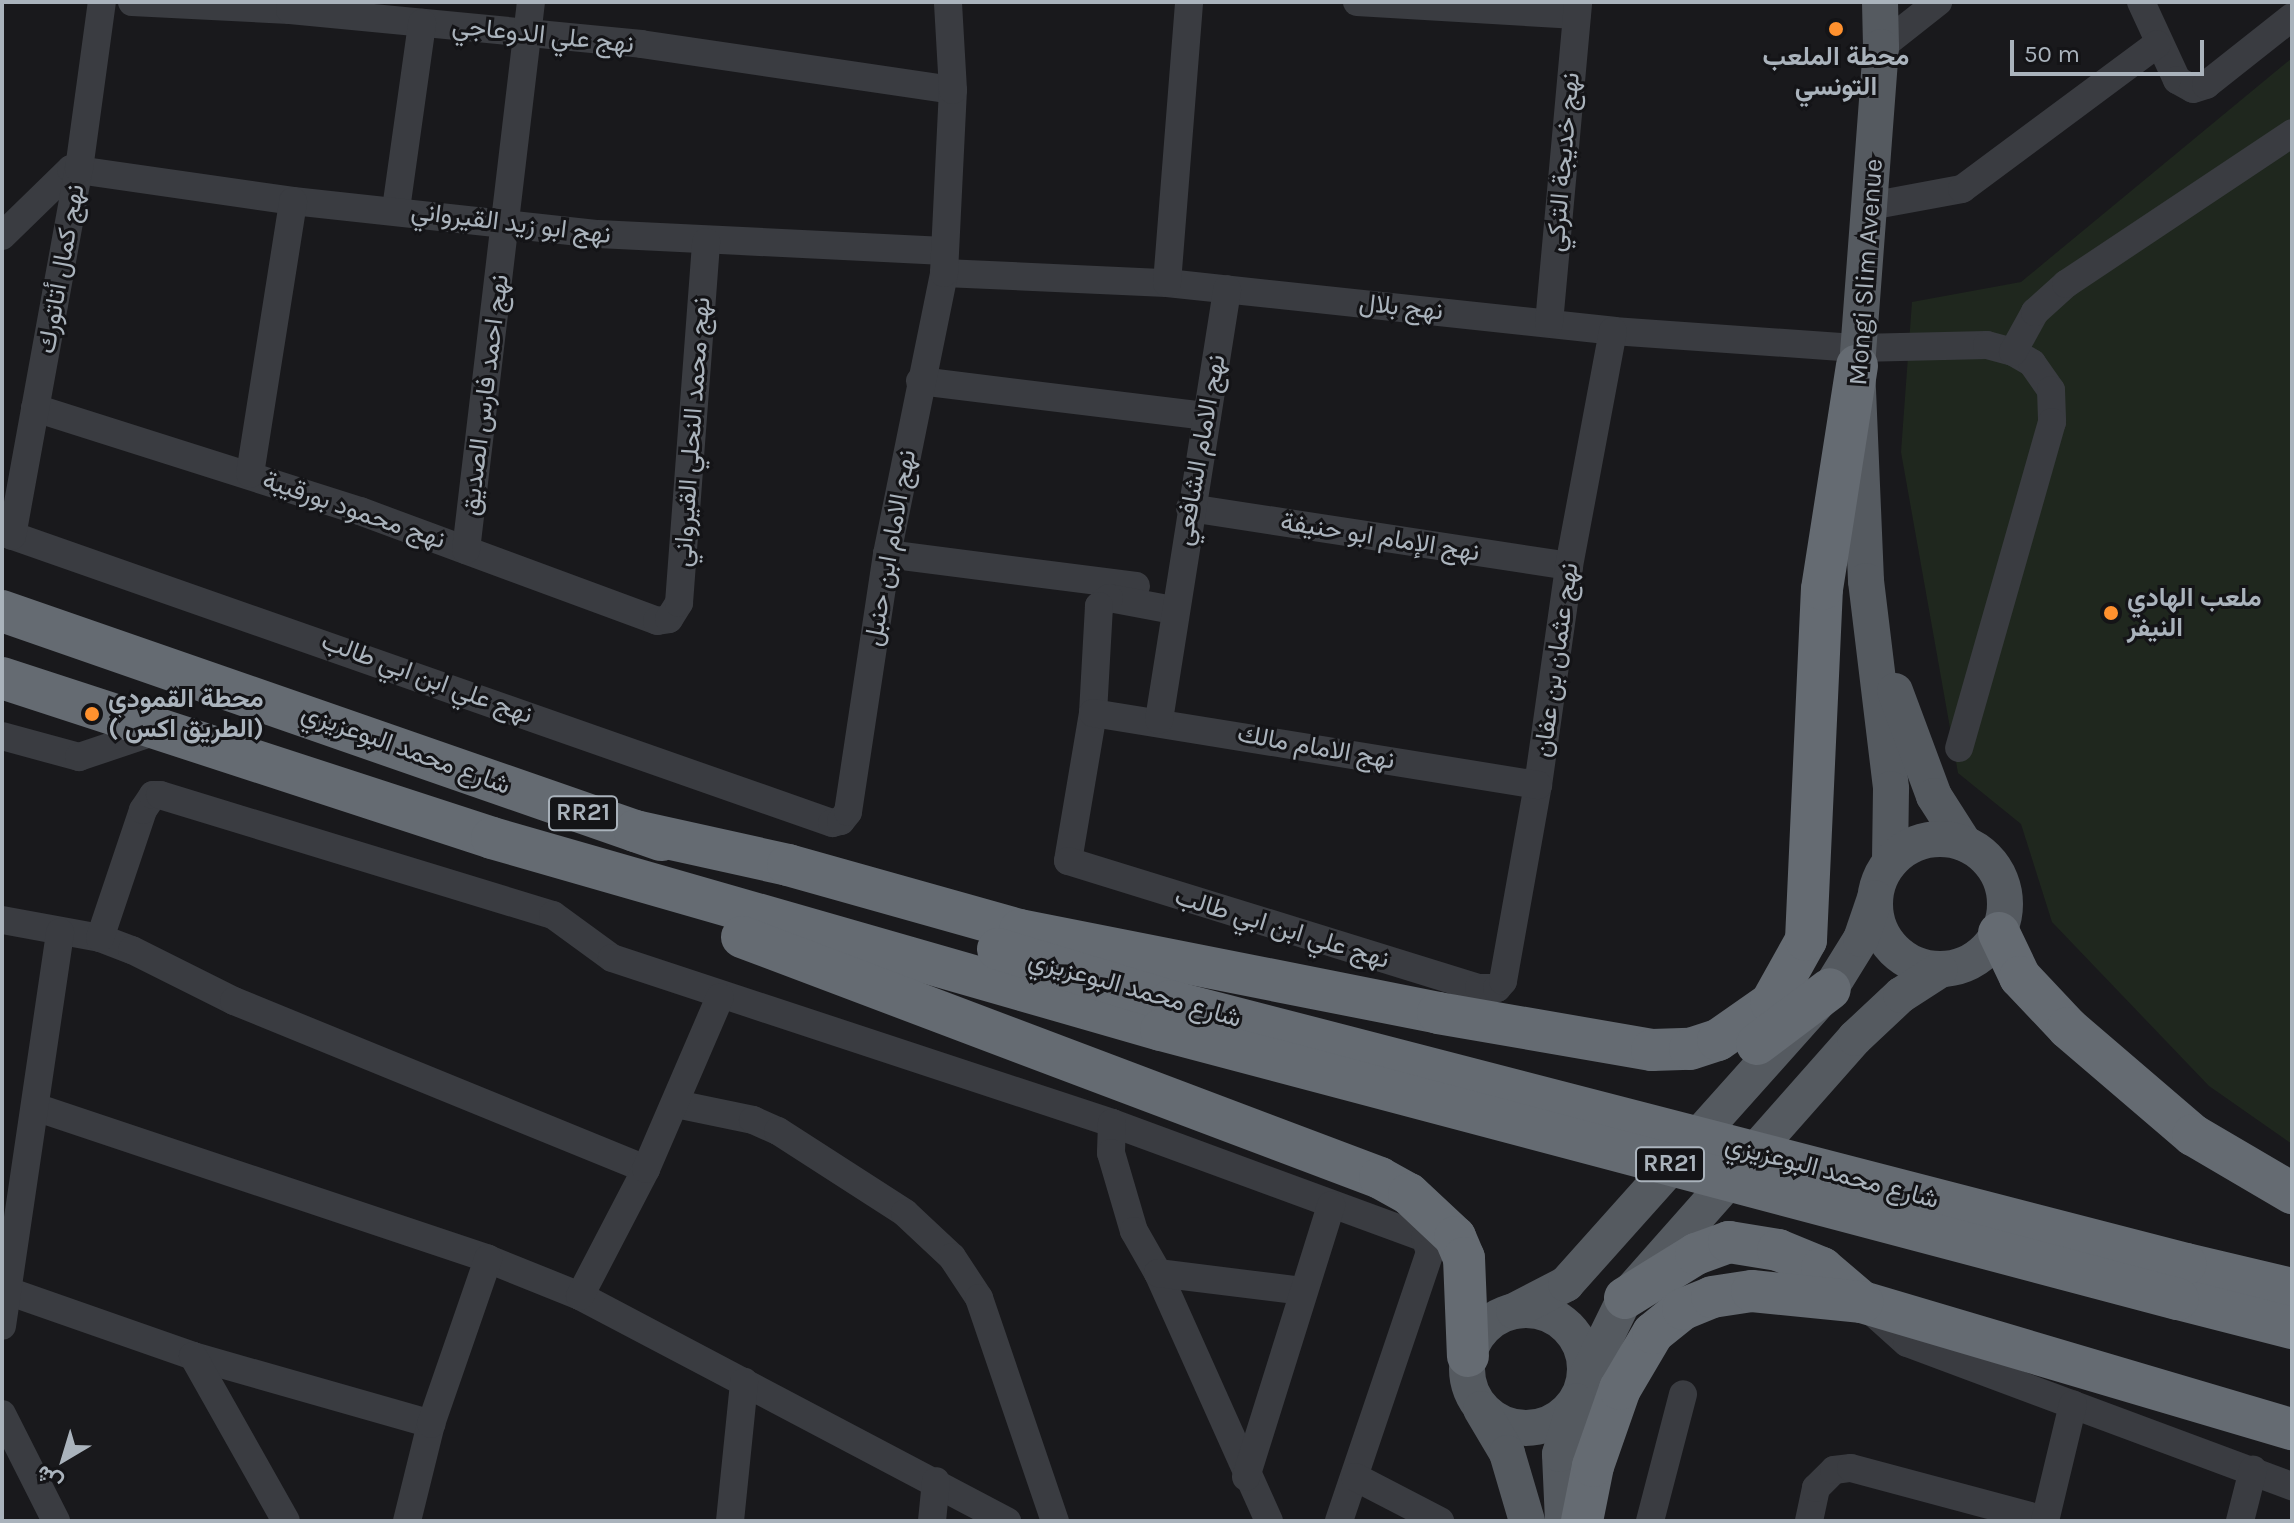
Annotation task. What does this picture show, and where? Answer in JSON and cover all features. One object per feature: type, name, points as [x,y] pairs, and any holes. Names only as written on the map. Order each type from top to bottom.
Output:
[{"type":"highway","points":[[635,831],[788,865],[1020,930],[1438,1013],[1652,1050],[1690,1049],[1745,1025],[1771,1003],[1790,977],[1806,940],[1822,589],[1858,357]]},
{"type":"highway","name":"شارع محمد البوعزيزي","points":[[2,611],[240,689],[635,831],[1165,1015]]},
{"type":"highway","name":"شارع محمد البوعزيزي","points":[[2,678],[492,838],[2182,1282],[2292,1328]]},
{"type":"highway","points":[[492,838],[1380,1178],[1434,1214],[1455,1237],[1469,1283],[1468,1356]]},
{"type":"highway","points":[[1999,933],[2020,977],[2068,1028],[2193,1135],[2292,1193]]},
{"type":"highway","points":[[1438,1013],[1607,1063],[1688,1067],[1757,1044],[1830,989]]},
{"type":"highway","points":[[1625,1298],[1696,1254],[1729,1242],[1778,1250],[1822,1268],[1862,1302]]},
{"type":"highway","name":"شارع محمد البوعزيزي","points":[[2182,1282],[2292,1289]]},
{"type":"highway","points":[[1582,1521],[1593,1466],[1620,1389],[1653,1333],[1683,1309],[1712,1297],[1752,1291],[1862,1302],[2292,1429]]},
{"type":"main road","name":"Mongi Slim Avenue","points":[[1876,637],[1866,581],[1858,357],[1881,47],[1880,2]]},
{"type":"main road","points":[[1876,637],[1934,796],[1964,843]]},
{"type":"main road","points":[[1527,1521],[1507,1453],[1470,1389],[1468,1356],[1484,1327],[1566,1284],[1830,989],[1861,939],[1890,862],[1891,789],[1876,637]]},
{"type":"main road","points":[[1478,1404],[1492,1418],[1528,1428],[1555,1420],[1580,1391],[1625,1298],[1855,1038],[1901,995],[1940,970],[1975,960],[1999,933],[2006,913],[2001,881],[1983,854],[1964,843],[1924,840],[1890,862]]},
{"type":"main road","points":[[1875,898],[1877,920],[1900,956],[1940,970]]},
{"type":"main road","points":[[1514,1311],[1533,1310],[1568,1327],[1585,1361],[1580,1391],[1560,1454],[1563,1521]]},
{"type":"street","name":"نهج كمال أتاتورك","points":[[7,534],[35,408],[79,169],[102,2]]},
{"type":"street","name":"نهج علي الدوعاجي","points":[[132,2],[290,6],[422,23],[728,54],[953,90]]},
{"type":"street","name":"نهج احمد فارس الصديق","points":[[466,550],[531,2]]},
{"type":"street","name":"نهج الامام ابن حنبل","points":[[841,821],[848,812],[887,554],[944,262],[953,90],[948,2]]},
{"type":"street","points":[[1167,283],[1189,2]]},
{"type":"street","points":[[1357,2],[1577,9]]},
{"type":"street","points":[[1881,47],[1938,2]]},
{"type":"street","points":[[2141,2],[2157,44],[2177,80],[2193,89],[2206,85],[2292,17]]},
{"type":"street","name":"نهج خديجة التركي","points":[[1549,323],[1577,9]]},
{"type":"street","points":[[396,209],[422,23]]},
{"type":"street","points":[[1870,206],[1962,189],[2157,44]]},
{"type":"street","points":[[1959,748],[2052,422],[2051,390],[2032,363],[2013,352],[2035,312],[2066,284],[2292,133]]},
{"type":"street","name":"نهج ابو زيد القيرواني","points":[[79,169],[293,201],[396,209],[506,224],[944,262]]},
{"type":"street","points":[[2,236],[65,170],[79,169]]},
{"type":"street","points":[[250,474],[293,201]]},
{"type":"street","name":"نهج محمد النحلي القيرواني","points":[[669,619],[679,603],[706,242]]},
{"type":"street","name":"نهج بلال","points":[[944,262],[1227,289],[1858,357],[1987,345],[2013,352]]},
{"type":"street","name":"نهج الامام الشافعي","points":[[1159,720],[1175,601],[1227,289]]},
{"type":"street","name":"نهج عثمان بن عفان","points":[[1497,988],[1503,981],[1538,785],[1569,566],[1613,331]]},
{"type":"street","points":[[920,381],[1207,416]]},
{"type":"street","name":"نهج محمود بورقيبة","points":[[35,408],[250,474],[657,621],[669,619]]},
{"type":"street","name":"نهج الإمام ابو حنيفة","points":[[1190,508],[1569,566]]},
{"type":"street","name":"نهج علي ابن ابي طالب","points":[[7,534],[832,823],[841,821]]},
{"type":"street","points":[[887,554],[1175,601]]},
{"type":"street","points":[[1093,713],[1103,600],[1175,601]]},
{"type":"street","name":"نهج علي ابن ابي طالب","points":[[1093,713],[1068,861],[1479,988],[1497,988]]},
{"type":"street","name":"نهج الامام مالك","points":[[1093,713],[1159,720],[1538,785]]},
{"type":"street","points":[[2,736],[79,757],[159,730]]},
{"type":"street","points":[[100,938],[143,810],[153,795],[160,795],[553,915],[612,958],[720,997],[1112,1123],[1425,1238],[1430,1244],[1339,1521]]},
{"type":"street","points":[[2,920],[100,938],[234,1001],[646,1169]]},
{"type":"street","points":[[2,1326],[4,1290],[38,1108],[60,932]]},
{"type":"street","points":[[580,1296],[646,1169],[720,997]]},
{"type":"street","points":[[676,1104],[753,1120],[778,1131],[905,1213],[952,1257],[979,1298],[1055,1521]]},
{"type":"street","points":[[38,1108],[488,1259],[580,1296],[1007,1521]]},
{"type":"street","points":[[1112,1123],[1111,1153],[1134,1231],[1158,1273],[1246,1477],[1269,1521]]},
{"type":"street","points":[[1246,1477],[1331,1205]]},
{"type":"street","points":[[407,1521],[431,1424],[488,1259]]},
{"type":"street","points":[[1158,1273],[1302,1291]]},
{"type":"street","points":[[4,1290],[193,1356],[431,1424]]},
{"type":"street","points":[[1862,1302],[1907,1343],[2292,1486]]},
{"type":"street","points":[[193,1356],[286,1521]]},
{"type":"street","points":[[730,1521],[744,1382]]},
{"type":"street","points":[[1650,1521],[1683,1394]]},
{"type":"street","points":[[1809,1521],[1816,1488],[1834,1470],[1851,1468],[2045,1520],[2073,1404]]},
{"type":"street","points":[[2,1414],[56,1521]]},
{"type":"street","points":[[2240,1521],[2253,1470]]},
{"type":"street","points":[[1355,1477],[1440,1521]]},
{"type":"street","points":[[932,1521],[936,1481]]},
{"type":"shaded area","name":"ملعب الهادي النيفر","points":[[2292,58],[2292,1144],[2209,1086],[2052,922],[2021,824],[1958,773],[1901,452],[1912,302],[2021,282]]},
{"type":"place","name":"محطة الملعب التونسي","points":[[1836,29]]},
{"type":"place","name":"ملعب الهادي النيفر","points":[[2111,613]]},
{"type":"place","name":"محطة القمودي ( الطريق اكس)","points":[[92,714]]}]
